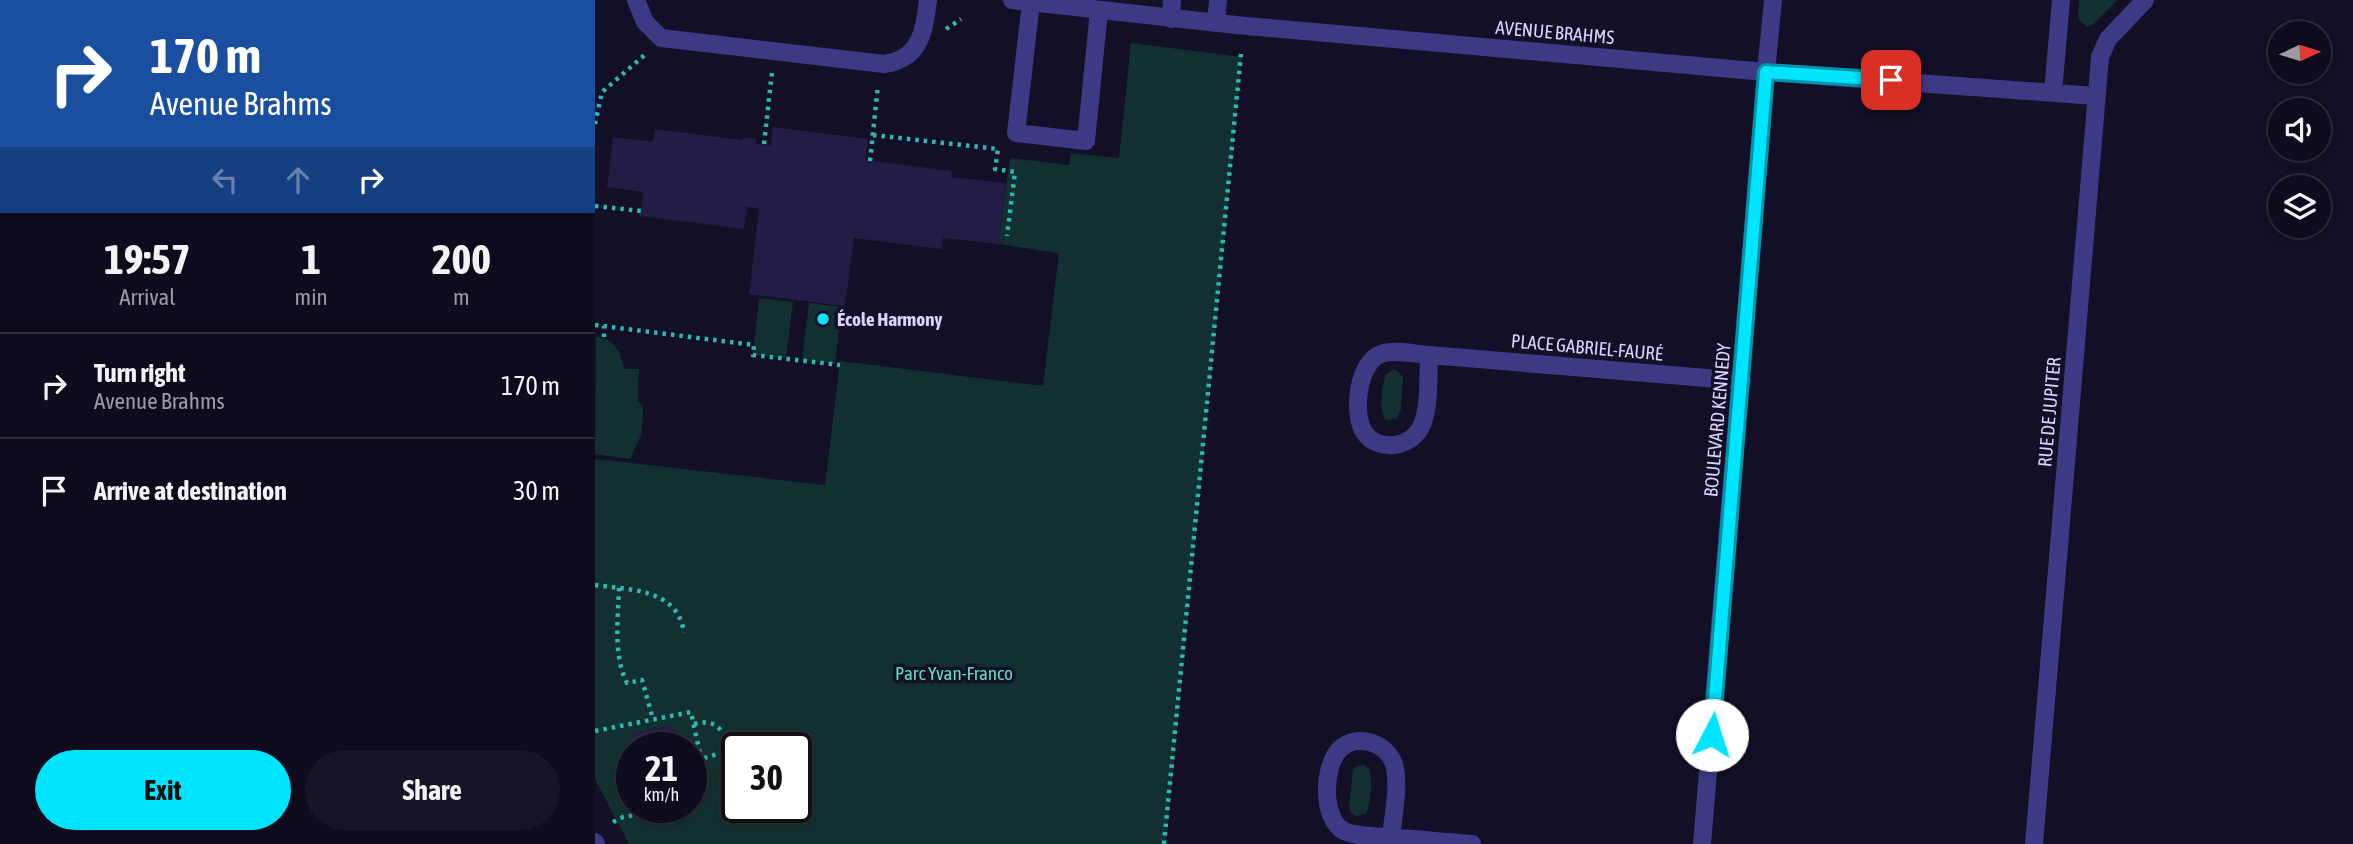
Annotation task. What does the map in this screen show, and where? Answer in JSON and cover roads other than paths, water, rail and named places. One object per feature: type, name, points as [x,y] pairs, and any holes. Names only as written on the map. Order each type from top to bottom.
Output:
[{"type":"street","points":[[636,0],[645,22],[661,38],[884,64],[895,63],[911,54],[923,29],[928,0]]},
{"type":"street","name":"AVENUE BRAHMS","points":[[1012,0],[1171,19],[1766,72],[2096,96]]},
{"type":"street","points":[[1171,19],[1173,0]]},
{"type":"street","points":[[1216,23],[1218,0]]},
{"type":"street","name":"BOULEVARD KENNEDY","points":[[1702,844],[1773,0]]},
{"type":"street","points":[[2053,92],[2061,0]]},
{"type":"street","name":"RUE DE JUPITER","points":[[2034,844],[2100,57],[2104,46],[2145,0]]},
{"type":"street","points":[[1031,2],[1016,133],[1086,141],[1100,11]]},
{"type":"street","name":"PLACE GABRIEL-FAURÉ","points":[[1429,355],[1423,423],[1416,435],[1398,446],[1375,442],[1365,433],[1358,413],[1361,378],[1373,358],[1382,353],[1429,355],[1742,380]]},
{"type":"street","points":[[1391,837],[1395,778],[1391,756],[1374,742],[1352,742],[1340,749],[1330,768],[1327,803],[1329,813],[1344,831],[1355,834],[1472,844]]},
{"type":"place","name":"École Harmony","points":[[823,319]]},
{"type":"park label","name":"Parc Yvan-Franco","points":[[954,673]]}]
